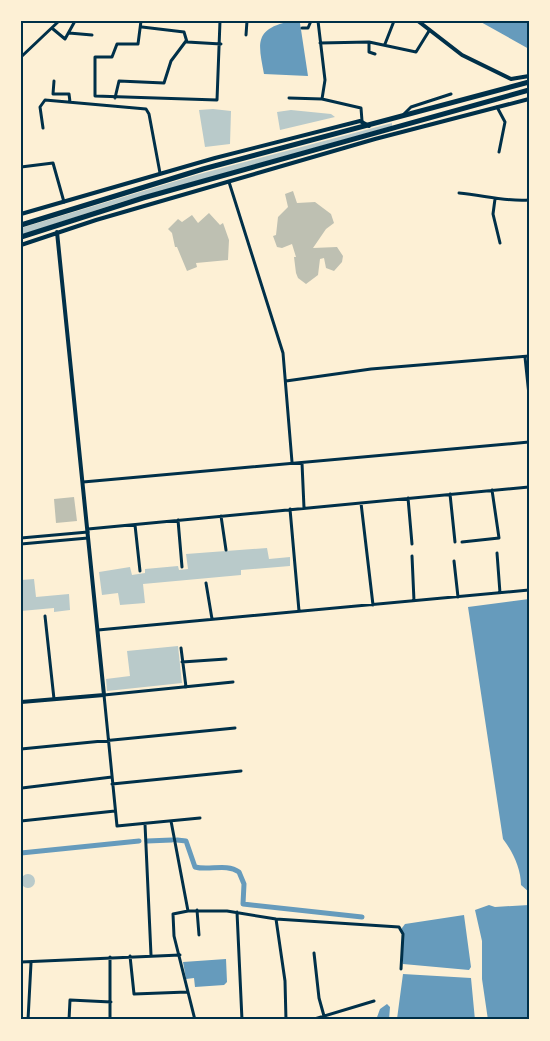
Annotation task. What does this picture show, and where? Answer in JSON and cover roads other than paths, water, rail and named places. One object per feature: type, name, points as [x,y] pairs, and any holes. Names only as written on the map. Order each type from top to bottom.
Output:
[{"type":"main road","points":[[21,225],[191,172],[529,82]]},
{"type":"main road","points":[[21,237],[143,198],[529,90]]},
{"type":"street","points":[[21,57],[60,21]]},
{"type":"street","points":[[53,29],[65,39],[75,21]]},
{"type":"street","points":[[141,21],[138,44],[117,44],[112,57],[96,56],[94,59],[95,96],[217,100],[221,44],[220,21]]},
{"type":"street","points":[[246,35],[247,21]]},
{"type":"street","points":[[302,27],[308,28],[311,21]]},
{"type":"street","points":[[318,21],[325,80],[322,99]]},
{"type":"street","points":[[385,44],[394,21]]},
{"type":"street","points":[[418,21],[462,55],[508,78],[529,75]]},
{"type":"street","points":[[116,98],[118,81],[164,83],[171,61],[186,41],[184,32],[142,27]]},
{"type":"street","points":[[321,43],[369,42],[416,52],[429,31]]},
{"type":"street","points":[[69,33],[92,35]]},
{"type":"street","points":[[186,41],[221,44]]},
{"type":"street","points":[[369,42],[369,52],[375,54]]},
{"type":"street","points":[[54,81],[53,94],[70,99],[146,110],[149,114],[160,173]]},
{"type":"street","points":[[404,117],[411,107],[451,94]]},
{"type":"street","points":[[289,98],[322,99],[361,108],[362,121]]},
{"type":"street","points":[[43,128],[42,102],[70,99]]},
{"type":"street","points":[[21,245],[57,232],[375,139],[529,99]]},
{"type":"street","points":[[497,107],[505,122],[499,152]]},
{"type":"street","points":[[21,214],[160,173],[362,121],[369,126]]},
{"type":"street","points":[[21,167],[53,162],[64,202]]},
{"type":"street","points":[[226,176],[284,353],[292,462]]},
{"type":"street","points":[[459,194],[507,202],[529,200]]},
{"type":"street","points":[[495,199],[494,214],[500,243]]},
{"type":"street","points":[[57,232],[117,826],[200,818]]},
{"type":"street","points":[[285,381],[371,369],[527,356],[529,395]]},
{"type":"street","points":[[83,482],[529,442]]},
{"type":"street","points":[[302,463],[304,508]]},
{"type":"street","points":[[21,538],[135,524],[529,487]]},
{"type":"street","points":[[462,542],[499,538],[492,490]]},
{"type":"street","points":[[450,494],[455,542]]},
{"type":"street","points":[[408,498],[412,544]]},
{"type":"street","points":[[361,503],[373,605]]},
{"type":"street","points":[[290,509],[298,611]]},
{"type":"street","points":[[221,516],[226,550]]},
{"type":"street","points":[[178,520],[182,567]]},
{"type":"street","points":[[135,524],[140,571]]},
{"type":"street","points":[[21,544],[88,538]]},
{"type":"street","points":[[497,553],[500,593]]},
{"type":"street","points":[[412,556],[414,601]]},
{"type":"street","points":[[454,561],[458,597]]},
{"type":"street","points":[[206,583],[212,619]]},
{"type":"street","points":[[98,630],[529,590]]},
{"type":"street","points":[[45,616],[54,699]]},
{"type":"street","points":[[181,648],[186,687]]},
{"type":"street","points":[[182,662],[226,659]]},
{"type":"street","points":[[21,702],[233,682]]},
{"type":"street","points":[[21,749],[235,728]]},
{"type":"street","points":[[112,784],[241,771]]},
{"type":"street","points":[[22,788],[112,777]]},
{"type":"street","points":[[21,820],[115,811]]},
{"type":"street","points":[[171,821],[188,911]]},
{"type":"street","points":[[145,824],[151,955]]},
{"type":"street","points":[[197,910],[199,935]]},
{"type":"street","points":[[195,1020],[172,915],[188,911],[237,912],[276,920],[399,927],[403,934],[401,969]]},
{"type":"street","points":[[237,912],[242,1020]]},
{"type":"street","points":[[276,920],[285,981],[286,1020]]},
{"type":"street","points":[[314,953],[319,998],[324,1016]]},
{"type":"street","points":[[21,962],[180,955]]},
{"type":"street","points":[[130,956],[134,994],[188,992]]},
{"type":"street","points":[[110,957],[110,1020]]},
{"type":"street","points":[[28,1020],[31,963]]},
{"type":"street","points":[[69,1020],[70,1000],[111,1002]]},
{"type":"street","points":[[312,1020],[374,1001]]},
{"type":"water","points":[[479,21],[526,21],[529,23],[529,49]]},
{"type":"water","points":[[287,22],[300,23],[308,76],[264,74],[260,47],[263,35],[276,25]]},
{"type":"water","points":[[529,599],[529,892],[521,885],[516,861],[503,839],[468,607]]},
{"type":"water","points":[[489,905],[495,907],[529,905],[529,1020],[488,1020],[482,979],[482,941],[475,910]]},
{"type":"water","points":[[464,915],[471,967],[469,970],[403,964],[402,928],[405,924]]},
{"type":"water","points":[[226,959],[227,982],[224,985],[195,987],[194,978],[186,979],[183,962]]},
{"type":"water","points":[[403,974],[471,978],[475,1020],[397,1019]]},
{"type":"water","points":[[387,1004],[390,1007],[389,1020],[376,1020],[380,1009]]},
{"type":"waterway","points":[[147,841],[172,840]]},
{"type":"waterway","points":[[177,840],[186,841],[195,867],[229,868],[239,872],[244,884],[243,904],[362,917]]},
{"type":"waterway","points":[[21,853],[139,841]]}]
